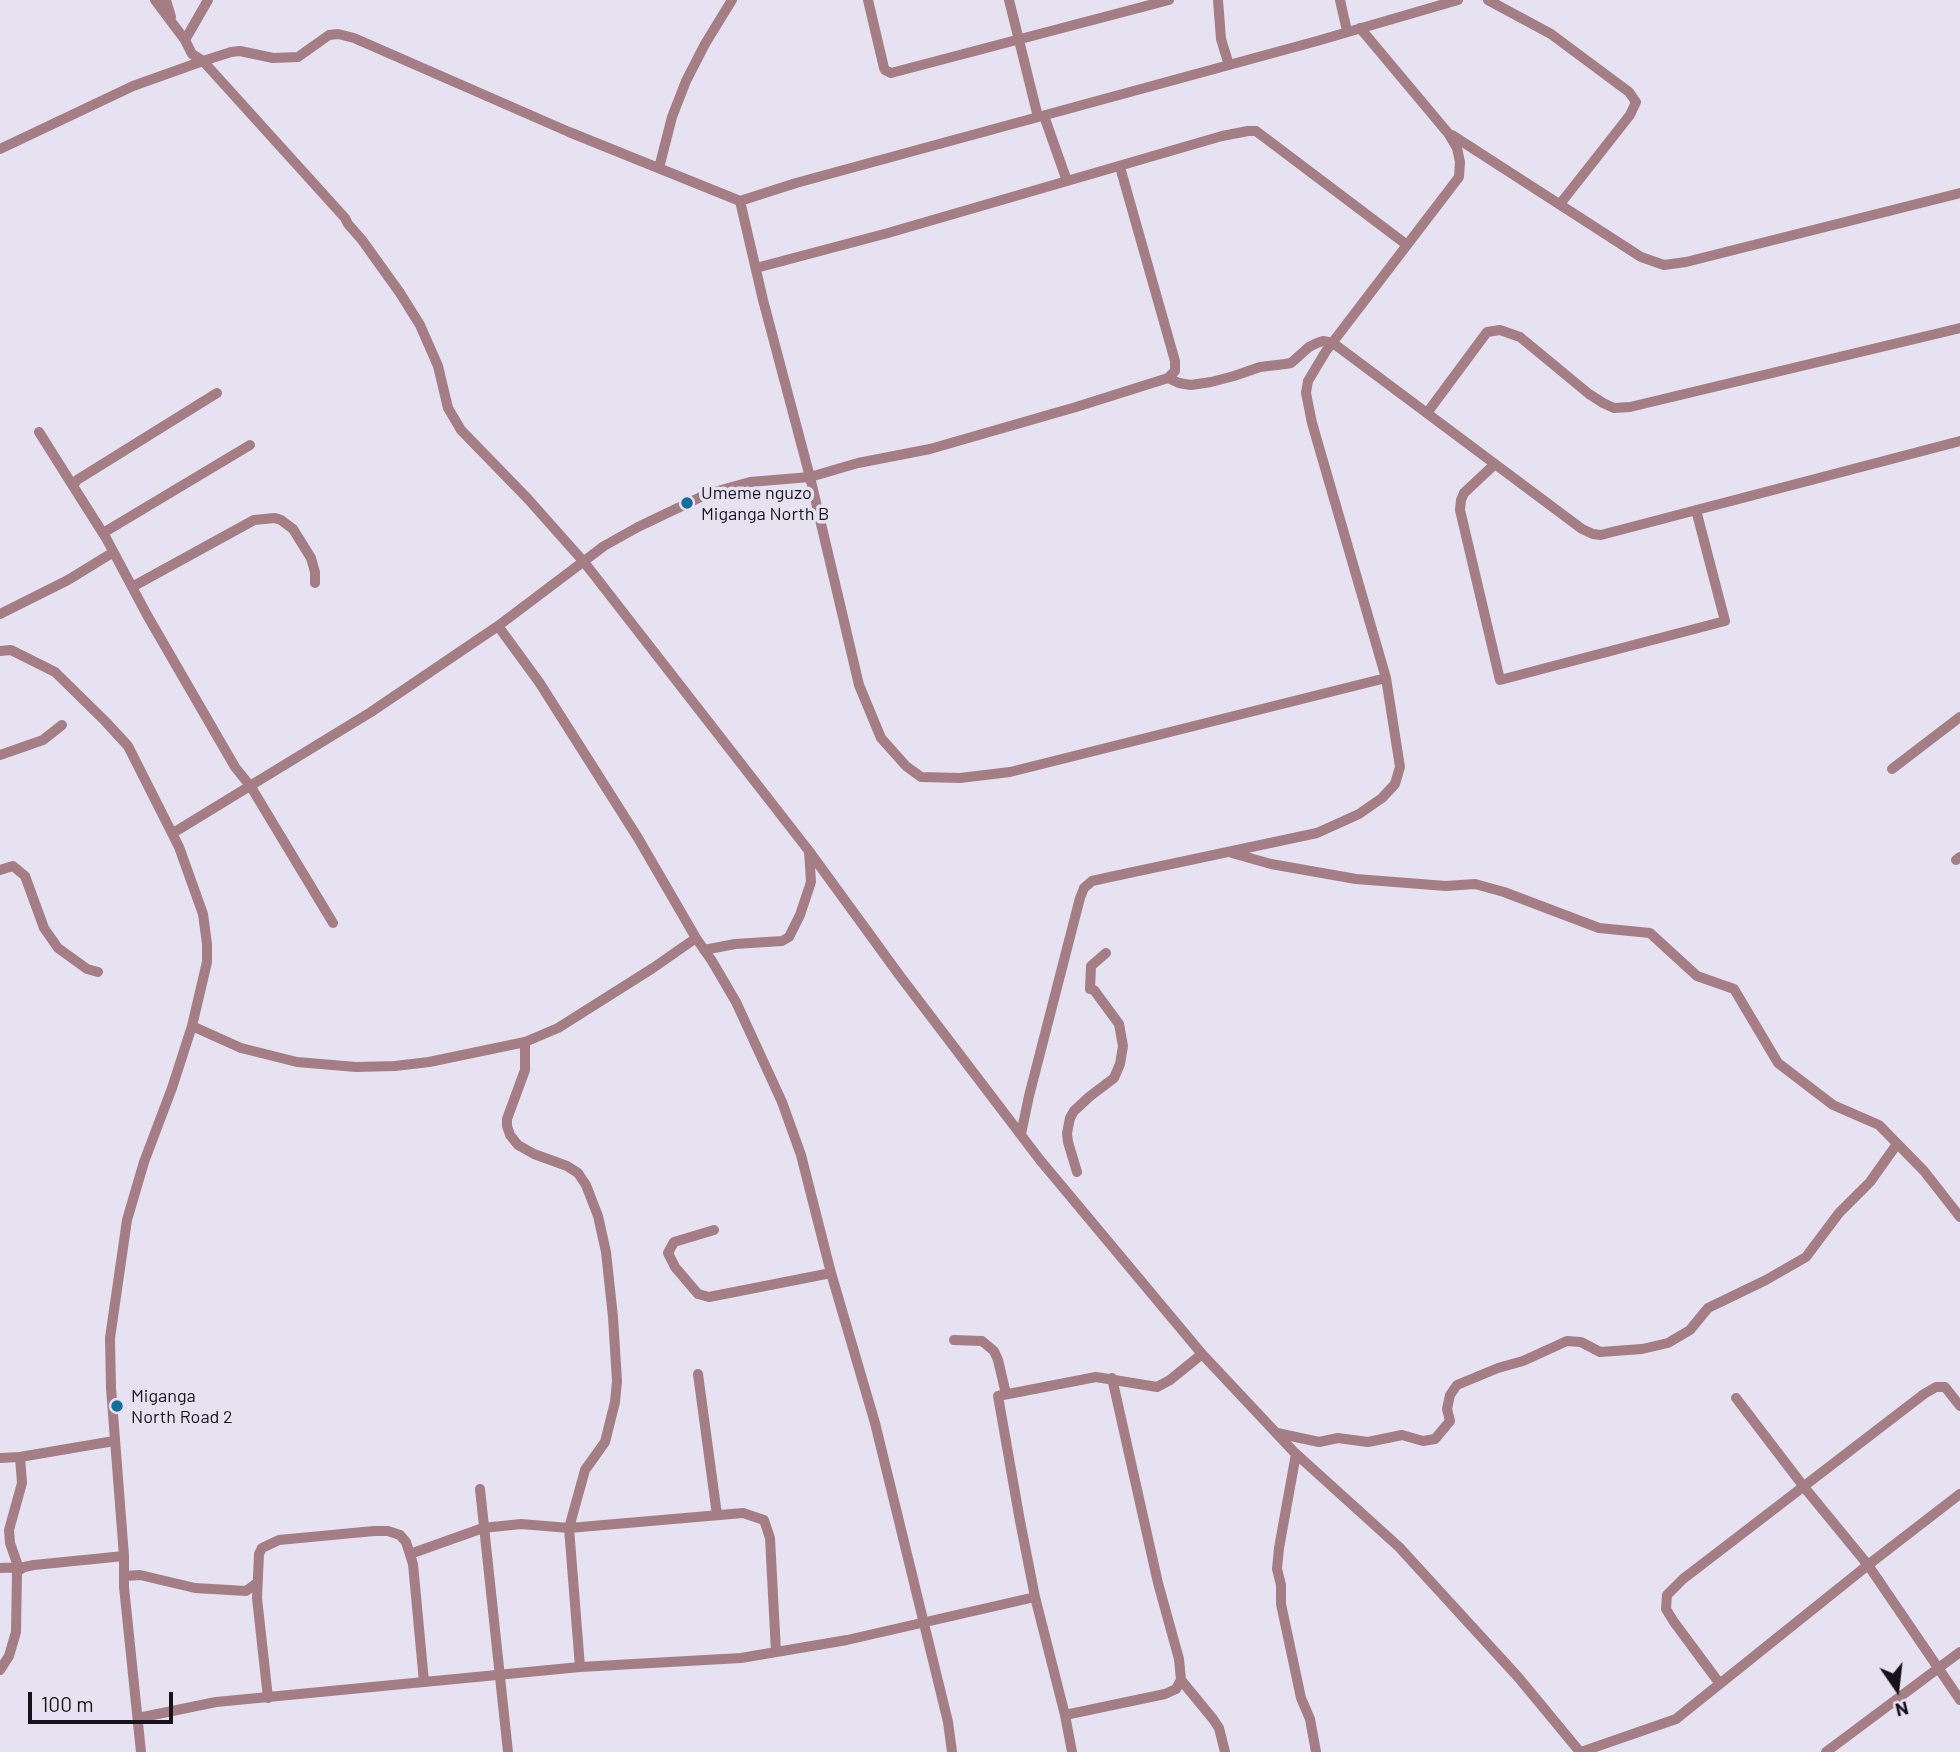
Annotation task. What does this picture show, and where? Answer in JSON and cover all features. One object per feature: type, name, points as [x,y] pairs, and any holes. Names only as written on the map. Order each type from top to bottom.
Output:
[{"type":"street","points":[[155,0],[172,21],[192,54],[202,61],[362,240],[400,293],[431,347],[448,408],[461,430],[584,562],[809,851],[1040,1160],[1202,1354],[1296,1454],[1399,1547],[1518,1677],[1581,1752],[1676,1719],[1960,1494]]},
{"type":"street","points":[[166,0],[172,21]]},
{"type":"street","points":[[185,40],[208,0]]},
{"type":"street","points":[[659,168],[672,117],[686,81],[732,0]]},
{"type":"street","points":[[868,0],[884,68],[888,72],[1169,0]]},
{"type":"street","points":[[1009,0],[1041,117],[1067,181]]},
{"type":"street","points":[[1218,0],[1221,39],[1229,65]]},
{"type":"street","points":[[1340,0],[1348,32]]},
{"type":"street","points":[[0,149],[133,86],[231,51],[291,58],[303,55],[329,35],[338,34],[354,38],[557,127],[740,201],[796,183],[1458,0]]},
{"type":"street","points":[[1488,0],[1551,34],[1629,92],[1636,102],[1630,115],[1560,204]]},
{"type":"street","points":[[1021,1134],[1084,888],[1092,881],[1317,833],[1359,814],[1382,798],[1395,784],[1399,767],[1386,678],[1312,423],[1306,393],[1316,367],[1459,177],[1460,162],[1457,148],[1448,133],[1360,28]]},
{"type":"street","points":[[755,268],[888,233],[1222,136],[1248,131],[1256,131],[1407,244]]},
{"type":"street","points":[[1448,133],[1642,257],[1664,265],[1686,262],[1960,193]]},
{"type":"street","points":[[173,833],[371,712],[498,626],[604,546],[707,494],[750,482],[810,477],[858,463],[943,446],[1168,378],[1175,371],[1175,361],[1120,167]]},
{"type":"street","points":[[740,201],[859,685],[881,738],[906,766],[921,777],[960,778],[1010,772],[1386,678]]},
{"type":"street","points":[[1427,413],[1487,332],[1500,330],[1520,337],[1589,394],[1614,408],[1630,407],[1960,328]]},
{"type":"street","points":[[1168,378],[1191,385],[1211,382],[1260,367],[1291,363],[1317,343],[1334,343],[1581,528],[1601,535],[1960,441]]},
{"type":"street","points":[[73,486],[77,480],[217,393]]},
{"type":"street","points":[[39,432],[103,533],[235,766],[251,787],[333,923]]},
{"type":"street","points":[[103,533],[250,445]]},
{"type":"street","points":[[1495,464],[1464,493],[1460,510],[1500,680],[1725,621],[1696,510]]},
{"type":"street","points":[[132,587],[254,520],[275,518],[293,529],[311,558],[315,583]]},
{"type":"street","points":[[0,614],[68,580],[112,553]]},
{"type":"street","points":[[498,626],[539,682],[631,827],[695,938],[736,1002],[782,1102],[801,1155],[831,1273],[875,1423],[948,1722],[951,1752]]},
{"type":"street","points":[[0,651],[11,650],[55,672],[128,746],[173,833],[203,914],[207,944],[207,962],[192,1026],[144,1162],[127,1220],[110,1338],[124,1576],[141,1752]]},
{"type":"street","points":[[1892,769],[1960,717]]},
{"type":"street","points":[[0,755],[43,740],[62,725]]},
{"type":"street","points":[[704,950],[735,944],[782,941],[789,937],[811,883],[809,851]]},
{"type":"street","points":[[1228,852],[1271,864],[1356,879],[1446,886],[1475,884],[1504,892],[1599,928],[1650,933],[1698,976],[1734,989],[1778,1063],[1833,1105],[1879,1125],[1924,1171],[1960,1217]]},
{"type":"street","points":[[0,870],[13,866],[24,876],[44,928],[58,948],[87,969],[98,972]]},
{"type":"street","points":[[192,1026],[241,1048],[297,1062],[343,1066],[394,1066],[429,1062],[525,1042],[558,1028],[695,938]]},
{"type":"street","points":[[1077,1172],[1068,1142],[1070,1118],[1089,1097],[1114,1078],[1123,1046],[1119,1024],[1094,990],[1090,989],[1091,966],[1106,953]]},
{"type":"street","points":[[525,1042],[525,1070],[510,1109],[507,1126],[518,1145],[567,1166],[578,1173],[586,1185],[598,1216],[606,1252],[613,1317],[617,1381],[609,1432],[585,1469],[569,1528],[580,1667]]},
{"type":"street","points":[[1276,1433],[1320,1442],[1338,1438],[1368,1442],[1402,1435],[1423,1441],[1435,1439],[1450,1421],[1447,1409],[1450,1395],[1457,1385],[1498,1368],[1523,1361],[1567,1341],[1581,1342],[1600,1352],[1642,1349],[1668,1343],[1690,1330],[1708,1308],[1806,1257],[1839,1213],[1870,1182],[1897,1144]]},
{"type":"street","points":[[714,1230],[674,1242],[668,1253],[675,1267],[698,1294],[709,1297],[831,1273]]},
{"type":"street","points":[[954,1340],[978,1340],[987,1343],[998,1360],[1006,1394]]},
{"type":"street","points":[[1072,1752],[1035,1597],[998,1396],[1083,1379],[1112,1378],[1151,1387],[1162,1385],[1202,1354]]},
{"type":"street","points":[[698,1374],[717,1515]]},
{"type":"street","points":[[1112,1378],[1158,1583],[1179,1659],[1181,1680],[1219,1728],[1225,1752]]},
{"type":"street","points":[[1720,1684],[1666,1609],[1667,1595],[1683,1579],[1924,1394],[1936,1387],[1945,1387],[1960,1406]]},
{"type":"street","points":[[1736,1398],[1868,1565],[1960,1700]]},
{"type":"street","points":[[0,1458],[114,1441]]},
{"type":"street","points":[[1296,1454],[1277,1569],[1281,1585],[1281,1604],[1301,1698],[1310,1719],[1316,1752]]},
{"type":"street","points":[[20,1457],[22,1483],[9,1530],[10,1543],[21,1567]]},
{"type":"street","points":[[480,1489],[508,1752]]},
{"type":"street","points":[[410,1554],[483,1528],[521,1524],[569,1528],[743,1513],[764,1520],[770,1538],[776,1652]]},
{"type":"street","points":[[268,1698],[257,1583],[262,1548],[279,1540],[388,1531],[400,1535],[406,1542],[413,1564],[424,1682]]},
{"type":"street","points":[[0,1568],[124,1556]]},
{"type":"street","points":[[0,1670],[9,1656],[16,1632],[17,1572],[21,1567]]},
{"type":"street","points":[[124,1576],[140,1575],[195,1588],[246,1591],[257,1583]]},
{"type":"street","points":[[138,1718],[216,1702],[580,1667],[741,1658],[847,1640],[1035,1597]]},
{"type":"street","points":[[1826,1752],[1960,1652]]},
{"type":"street","points":[[1065,1715],[1166,1694],[1176,1689],[1181,1680]]},
{"type":"place","name":"Umeme nguzo Miganga North B","points":[[687,503]]},
{"type":"place","name":"Miganga North Road 2","points":[[117,1406]]}]
